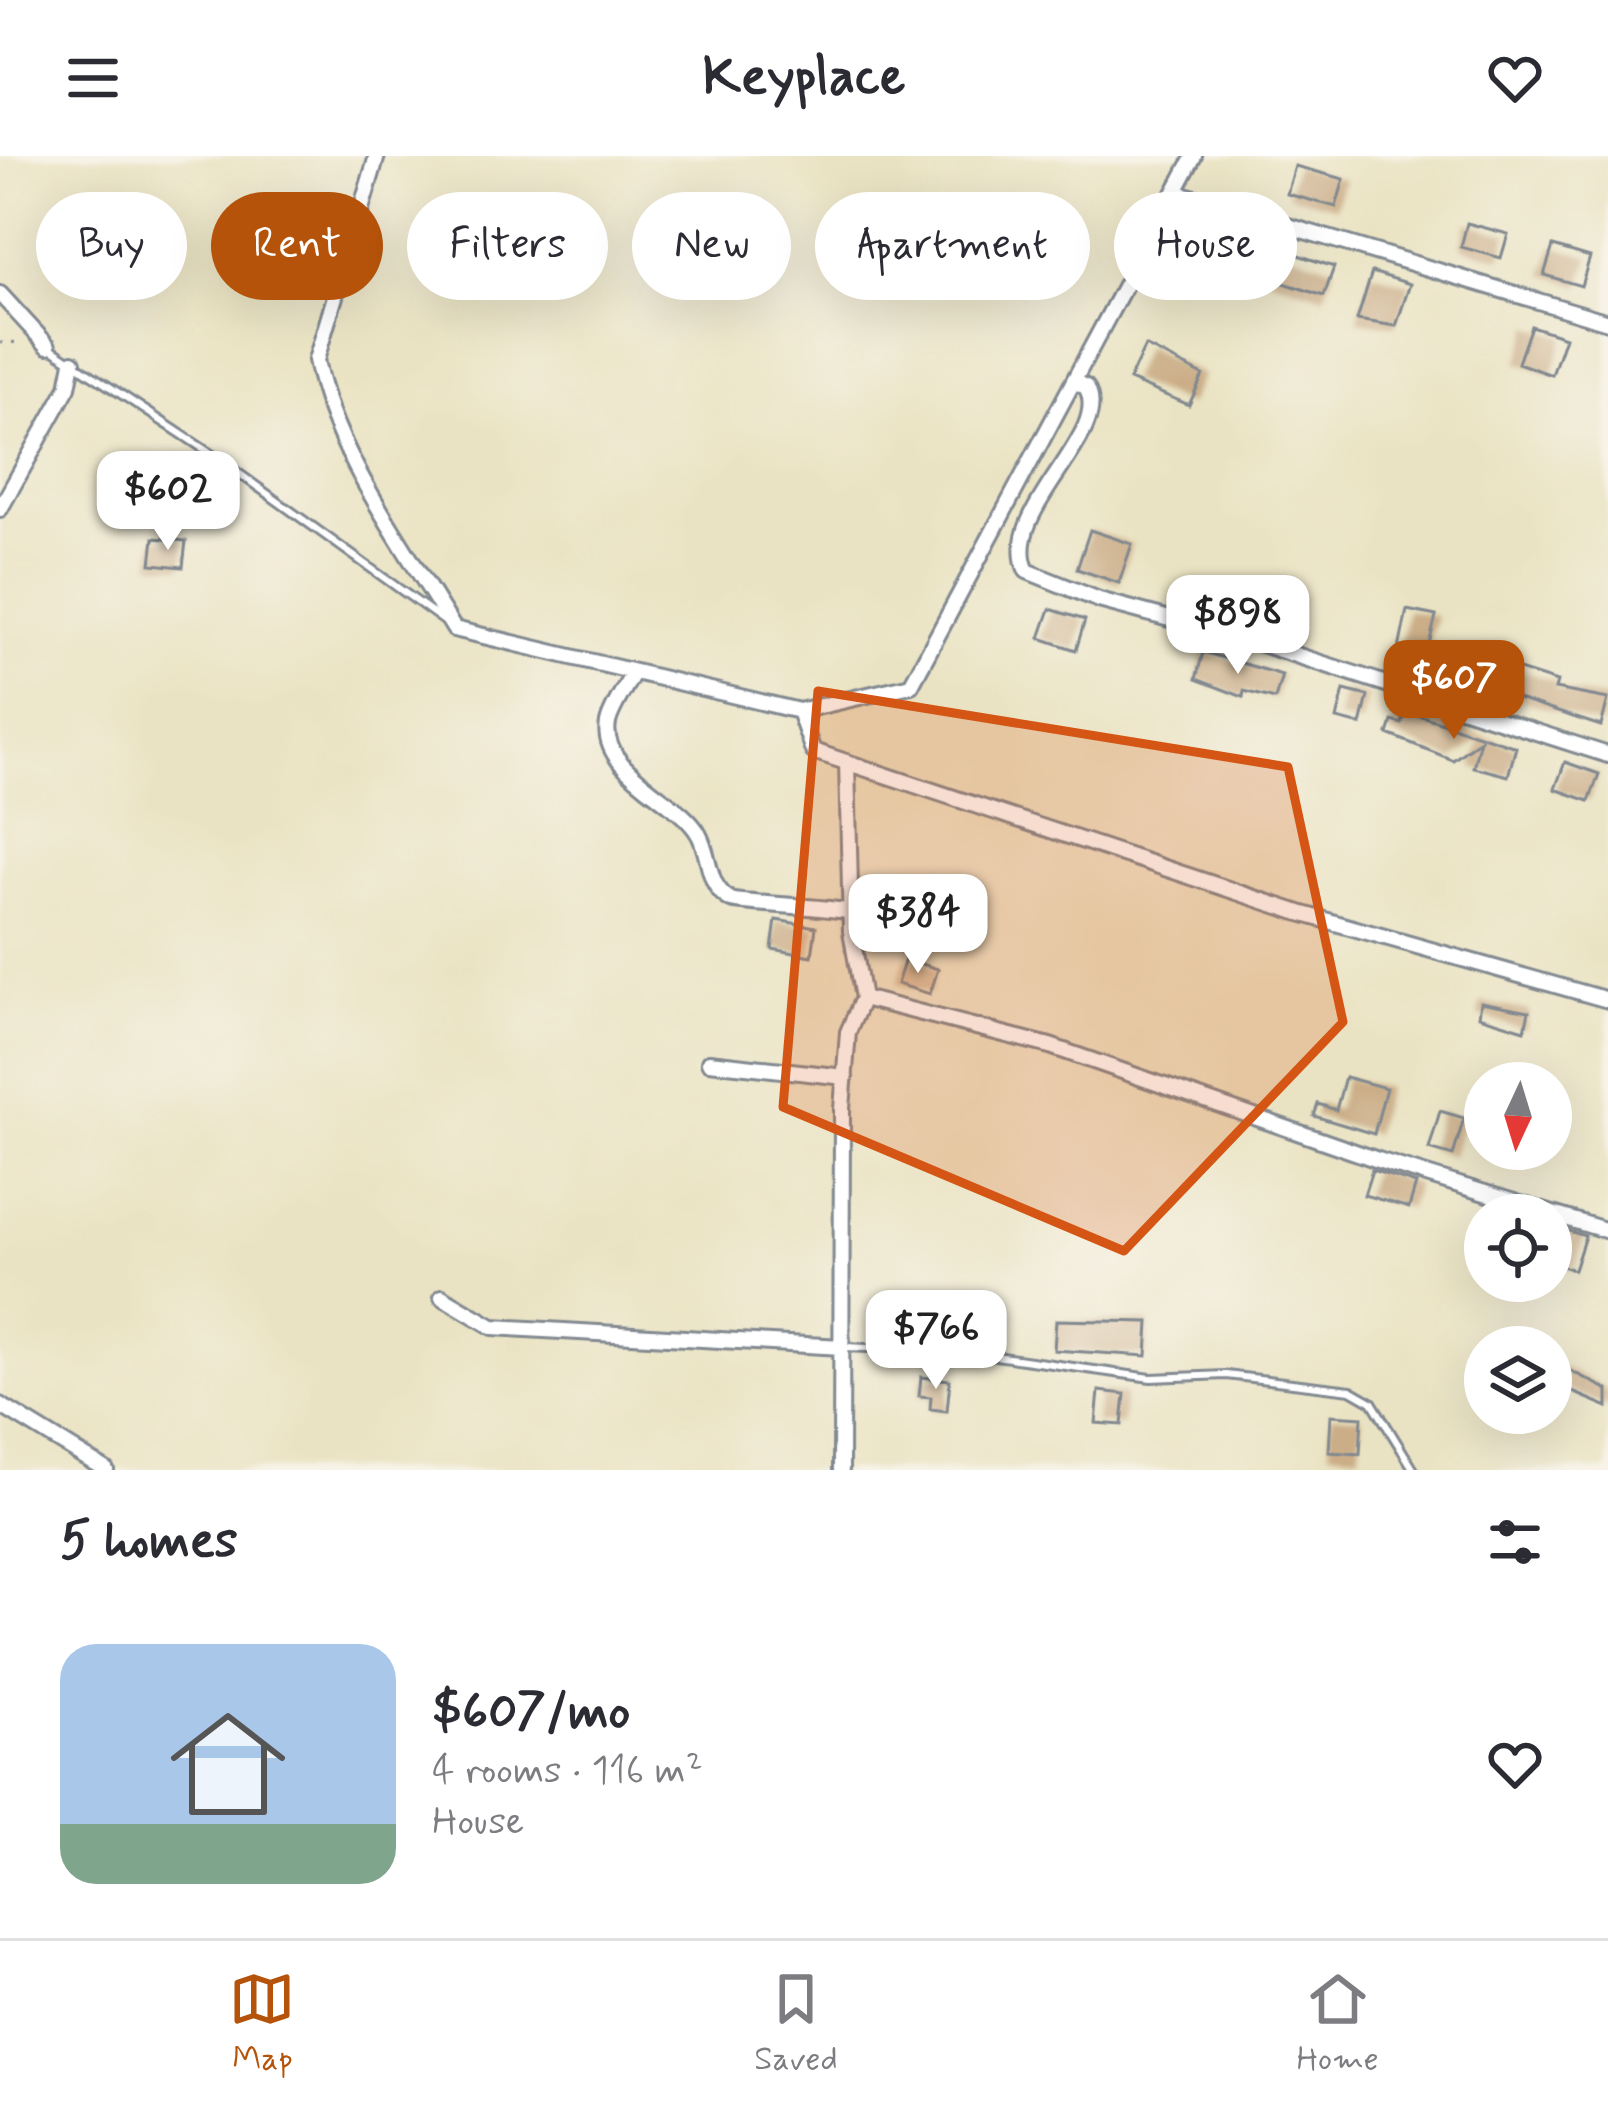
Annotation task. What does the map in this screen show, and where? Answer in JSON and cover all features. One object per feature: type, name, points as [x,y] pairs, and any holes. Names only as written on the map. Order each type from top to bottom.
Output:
[{"type":"street","points":[[376,156],[316,360],[322,392],[344,440],[454,629],[799,711],[911,685],[1117,300]]},
{"type":"street","points":[[1175,192],[1193,156]]},
{"type":"street","points":[[1297,229],[1608,322]]},
{"type":"street","points":[[0,294],[48,346]]},
{"type":"street","points":[[0,508],[68,388],[73,362]]},
{"type":"street","points":[[1074,381],[1092,396],[1090,407],[1029,523],[1021,559],[1027,571],[1099,600],[1255,642],[1608,755]]},
{"type":"street","points":[[633,673],[608,722],[611,741],[631,776],[698,833],[713,882],[733,901],[815,903],[851,912]]},
{"type":"street","points":[[799,711],[813,751],[1300,913],[1608,1000]]},
{"type":"street","points":[[841,1470],[845,1077],[848,1032],[863,998],[856,981],[851,912],[847,762]]},
{"type":"street","points":[[863,998],[1050,1046],[1378,1160],[1608,1231]]},
{"type":"street","points":[[709,1062],[845,1077]]},
{"type":"street","points":[[442,1297],[493,1327],[842,1347]]},
{"type":"street","points":[[0,1405],[106,1470]]},
{"type":"lane","points":[[48,346],[219,459],[454,629]]},
{"type":"lane","points":[[842,1347],[974,1353],[1151,1378],[1226,1375],[1351,1390],[1372,1402],[1414,1470]]},
{"type":"highlighted area","points":[[818,691],[1288,767],[1343,1022],[1124,1251],[783,1107]]},
{"type":"building","points":[[1295,166],[1344,179],[1336,207],[1288,192]]},
{"type":"building","points":[[1467,223],[1508,234],[1501,258],[1461,247]]},
{"type":"building","points":[[1553,246],[1590,257],[1581,286],[1544,275]]},
{"type":"building","points":[[1297,255],[1334,267],[1324,296],[1297,287]]},
{"type":"building","points":[[1372,272],[1410,284],[1396,326],[1357,320]]},
{"type":"building","points":[[1531,326],[1565,337],[1552,375],[1518,363]]},
{"type":"building","points":[[1145,346],[1203,375],[1189,405],[1129,380]]},
{"type":"building","points":[[1090,530],[1132,544],[1119,583],[1077,569]]},
{"type":"building","points":[[154,538],[186,541],[183,567],[151,564]]},
{"type":"building","points":[[1243,583],[1302,599],[1295,626],[1235,610]]},
{"type":"building","points":[[1050,609],[1085,620],[1076,650],[1040,638]]},
{"type":"building","points":[[1407,610],[1436,616],[1425,660],[1398,654]]},
{"type":"building","points":[[1203,652],[1282,675],[1275,699],[1244,691],[1243,697],[1196,679]]},
{"type":"building","points":[[1510,667],[1557,682],[1555,689],[1608,699],[1601,726],[1502,694]]},
{"type":"building","points":[[1344,690],[1368,696],[1361,725],[1337,719]]},
{"type":"building","points":[[1406,711],[1516,747],[1508,776],[1473,767],[1480,740],[1453,760],[1388,734],[1392,721],[1402,724]]},
{"type":"building","points":[[1565,762],[1599,774],[1589,801],[1555,789]]},
{"type":"building","points":[[776,920],[816,927],[812,956],[772,949]]},
{"type":"building","points":[[905,959],[938,969],[930,994],[897,984]]},
{"type":"building","points":[[1481,1002],[1529,1011],[1525,1030],[1479,1016]]},
{"type":"building","points":[[1345,1077],[1386,1088],[1374,1134],[1314,1116],[1318,1104],[1336,1110]]},
{"type":"building","points":[[1440,1111],[1464,1118],[1453,1156],[1429,1149]]},
{"type":"building","points":[[1372,1170],[1416,1184],[1409,1208],[1364,1195]]},
{"type":"building","points":[[1572,1232],[1585,1236],[1572,1269]]},
{"type":"building","points":[[896,1305],[928,1307],[927,1336],[894,1335]]},
{"type":"building","points":[[1056,1320],[1149,1322],[1147,1356],[1054,1350]]},
{"type":"building","points":[[1572,1372],[1608,1390],[1608,1407],[1572,1392]]},
{"type":"building","points":[[921,1377],[950,1380],[947,1411],[930,1409],[931,1397],[919,1396]]},
{"type":"building","points":[[1099,1391],[1125,1394],[1122,1425],[1096,1423]]},
{"type":"building","points":[[1331,1415],[1362,1417],[1360,1454],[1329,1452]]}]
